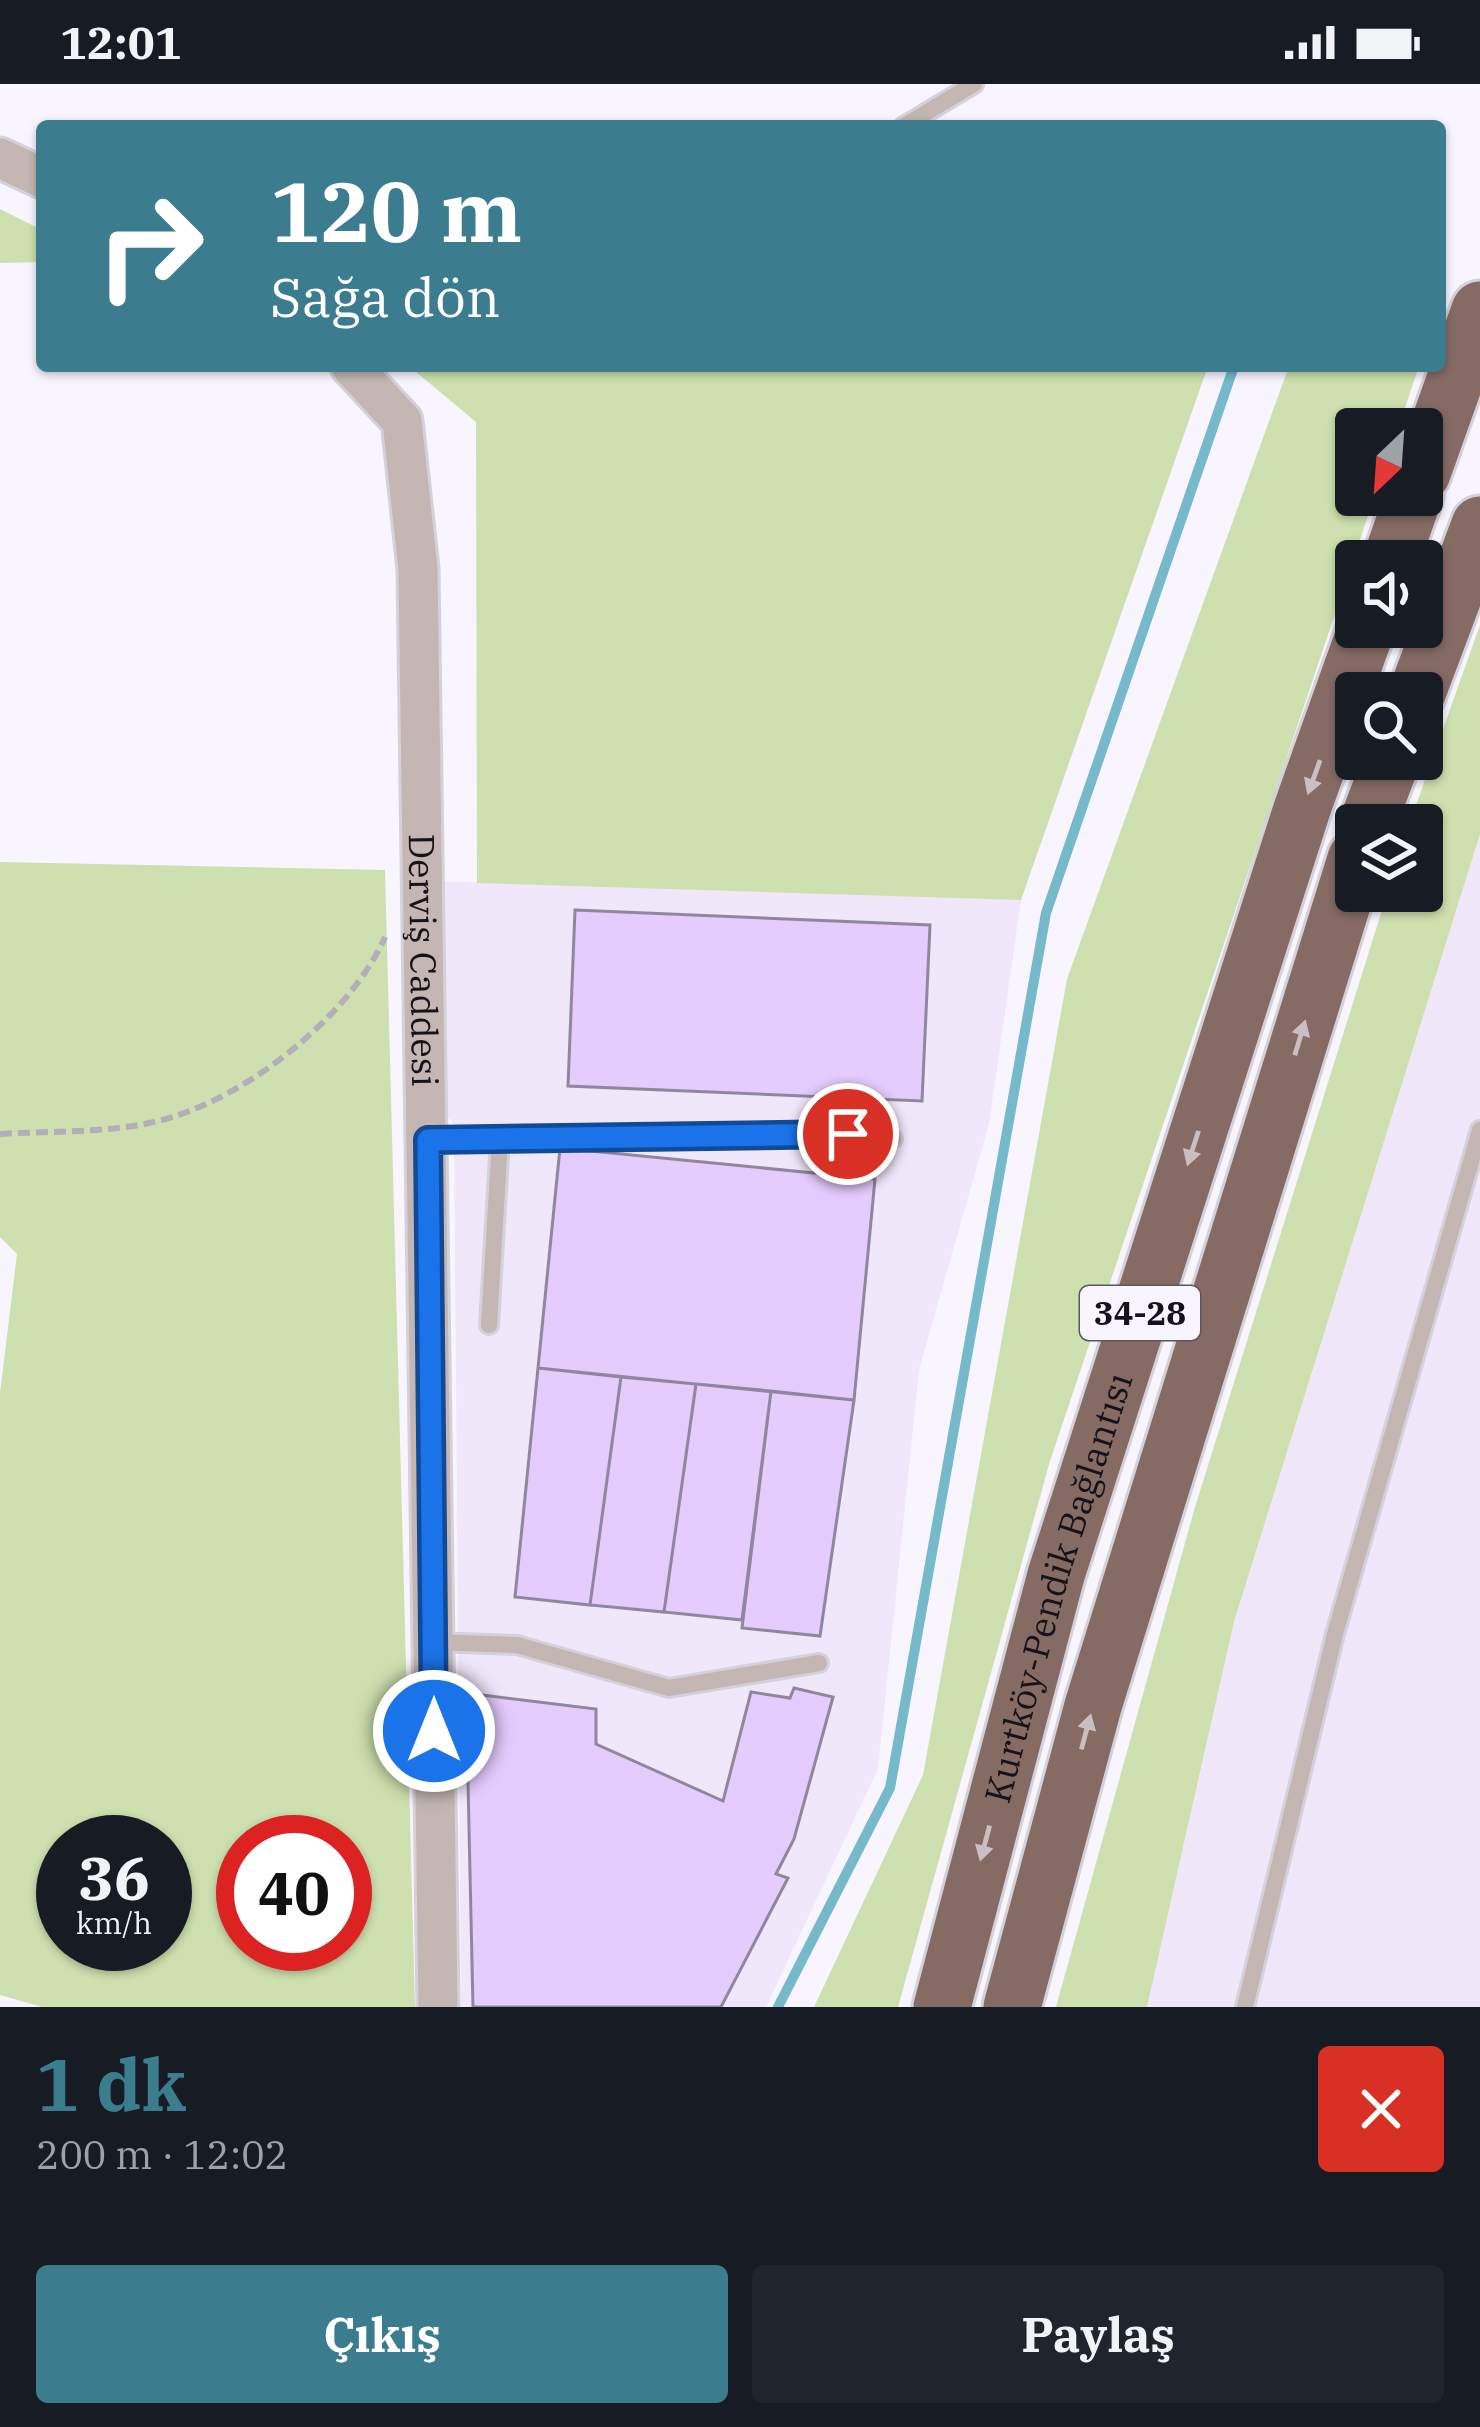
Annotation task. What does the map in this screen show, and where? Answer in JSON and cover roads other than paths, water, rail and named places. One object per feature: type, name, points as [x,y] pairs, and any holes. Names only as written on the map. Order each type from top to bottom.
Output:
[{"type":"highway","points":[[1443,414],[1480,310]]},
{"type":"highway","points":[[1425,672],[1480,525]]},
{"type":"highway","name":"Kurtköy-Pendik Bağlantısı","points":[[942,2007],[1056,1575],[1302,809],[1360,648]]},
{"type":"highway","name":"Kurtköy-Pendik Bağlantısı","points":[[1012,2007],[1093,1706],[1340,912]]},
{"type":"street","points":[[0,158],[36,175]]},
{"type":"street","name":"Derviş Caddesi","points":[[357,372],[402,421],[411,468],[418,569],[438,2007]]},
{"type":"lane","points":[[914,120],[974,84]]},
{"type":"lane","points":[[1245,2007],[1335,1634],[1480,1130]]},
{"type":"lane","points":[[428,1140],[848,1134],[893,1139]]},
{"type":"lane","points":[[489,1325],[500,1139]]},
{"type":"lane","points":[[434,1642],[517,1645],[669,1688],[819,1663]]},
{"type":"waterway","points":[[778,2007],[890,1788],[1046,913],[1232,372]]}]
